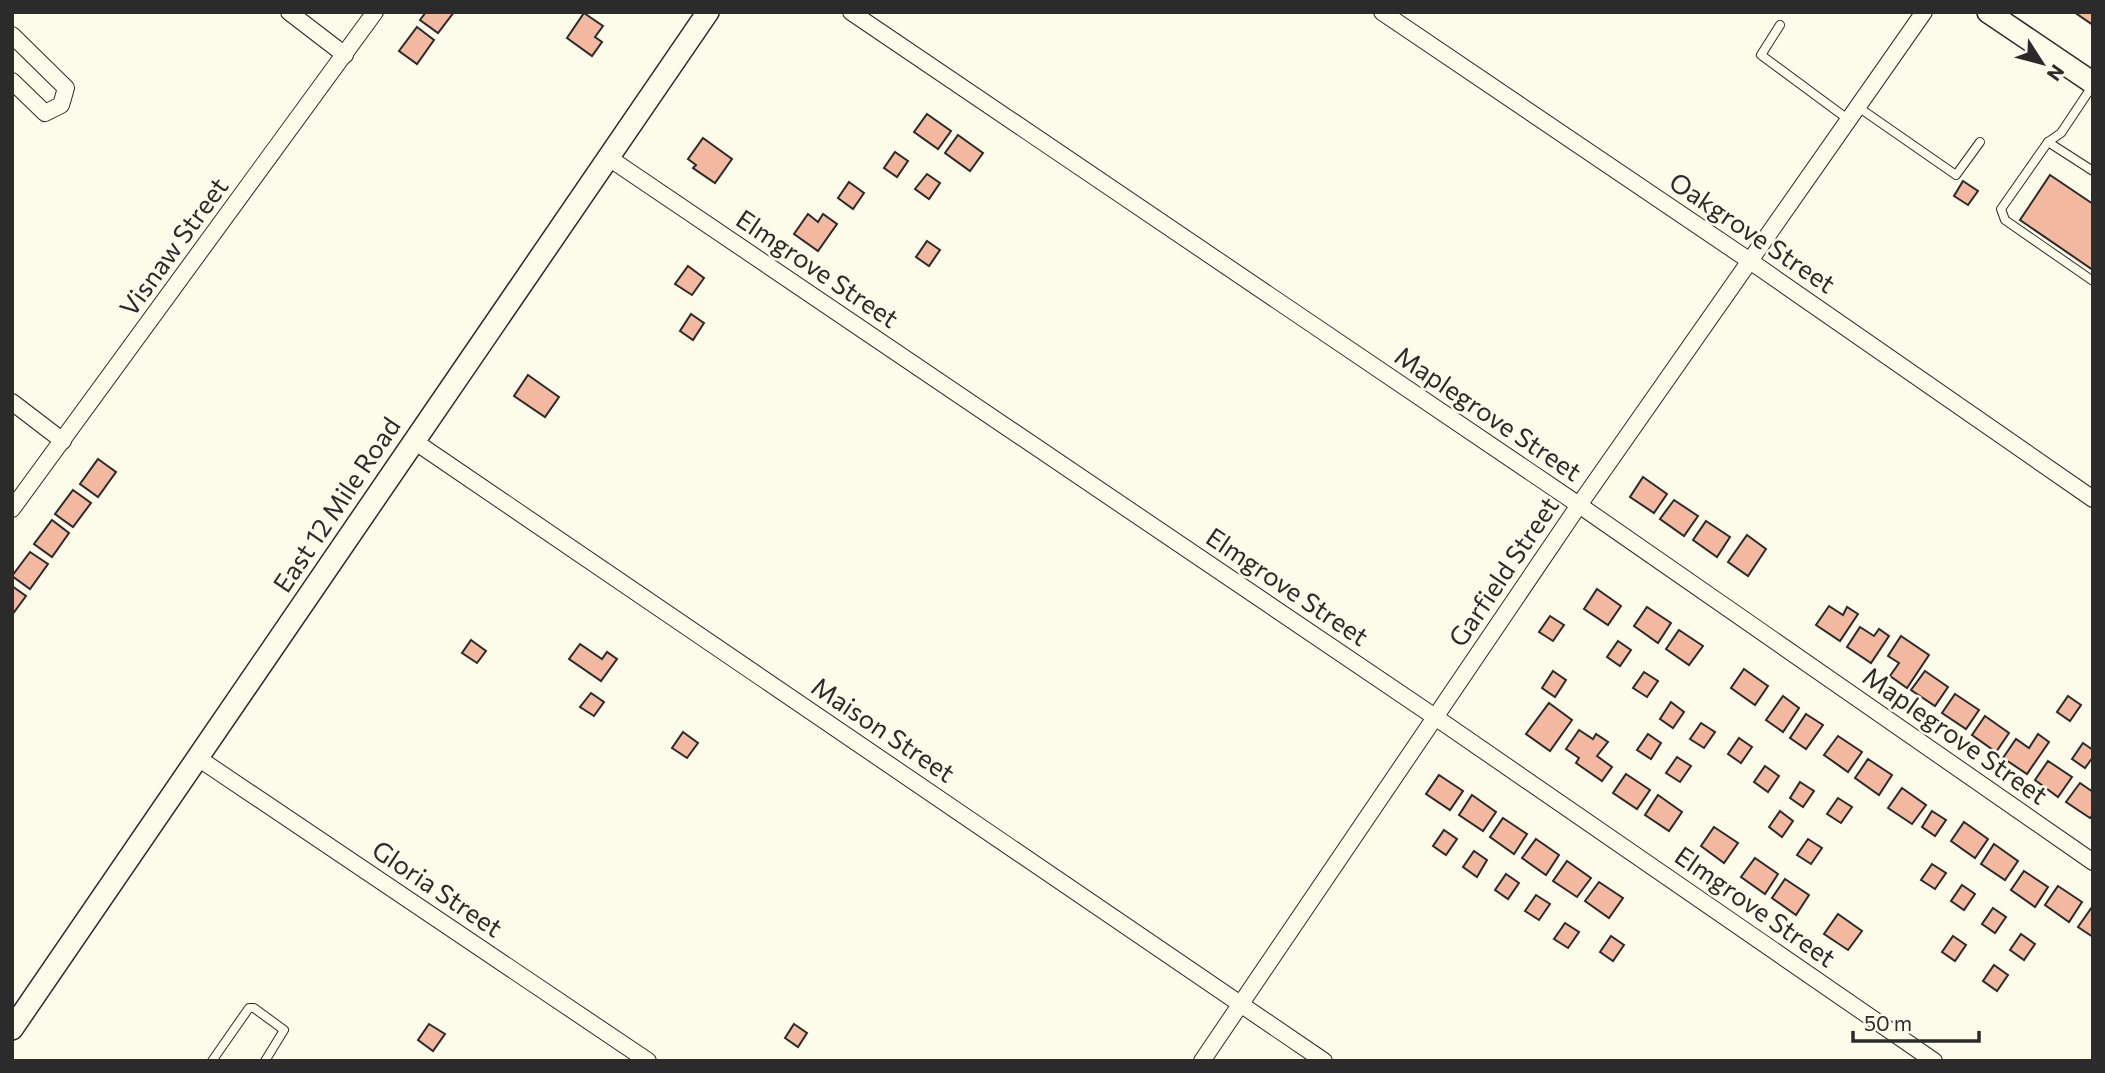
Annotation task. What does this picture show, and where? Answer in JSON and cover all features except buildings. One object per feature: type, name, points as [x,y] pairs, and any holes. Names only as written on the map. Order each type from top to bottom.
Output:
[{"type":"main road","name":"East 12 Mile Road","points":[[12,1029],[708,12]]},
{"type":"main road","points":[[1988,12],[2093,84]]},
{"type":"street","points":[[289,12],[345,55]]},
{"type":"street","name":"Maplegrove Street","points":[[851,12],[1579,505],[2093,862]]},
{"type":"street","name":"Oakgrove Street","points":[[1382,12],[1750,261],[2093,499]]},
{"type":"street","name":"Garfield Street","points":[[1202,1061],[1579,505],[1924,12]]},
{"type":"street","name":"Visnaw Street","points":[[12,509],[345,55],[366,15]]},
{"type":"street","points":[[12,35],[66,88],[61,105],[45,113],[12,81]]},
{"type":"street","name":"Elmgrove Street","points":[[609,158],[1435,717],[1934,1061]]},
{"type":"street","points":[[12,402],[63,441]]},
{"type":"street","name":"Maison Street","points":[[414,441],[1324,1061]]},
{"type":"street","name":"Gloria Street","points":[[198,758],[648,1061]]},
{"type":"lane","points":[[1780,25],[1760,55],[1956,175],[1980,142]]},
{"type":"lane","points":[[2093,84],[2061,133],[2048,142],[2001,209],[2005,220],[2093,281]]},
{"type":"lane","points":[[2048,142],[2093,172]]},
{"type":"lane","points":[[212,1061],[249,1008],[254,1008],[284,1030],[265,1061]]}]
